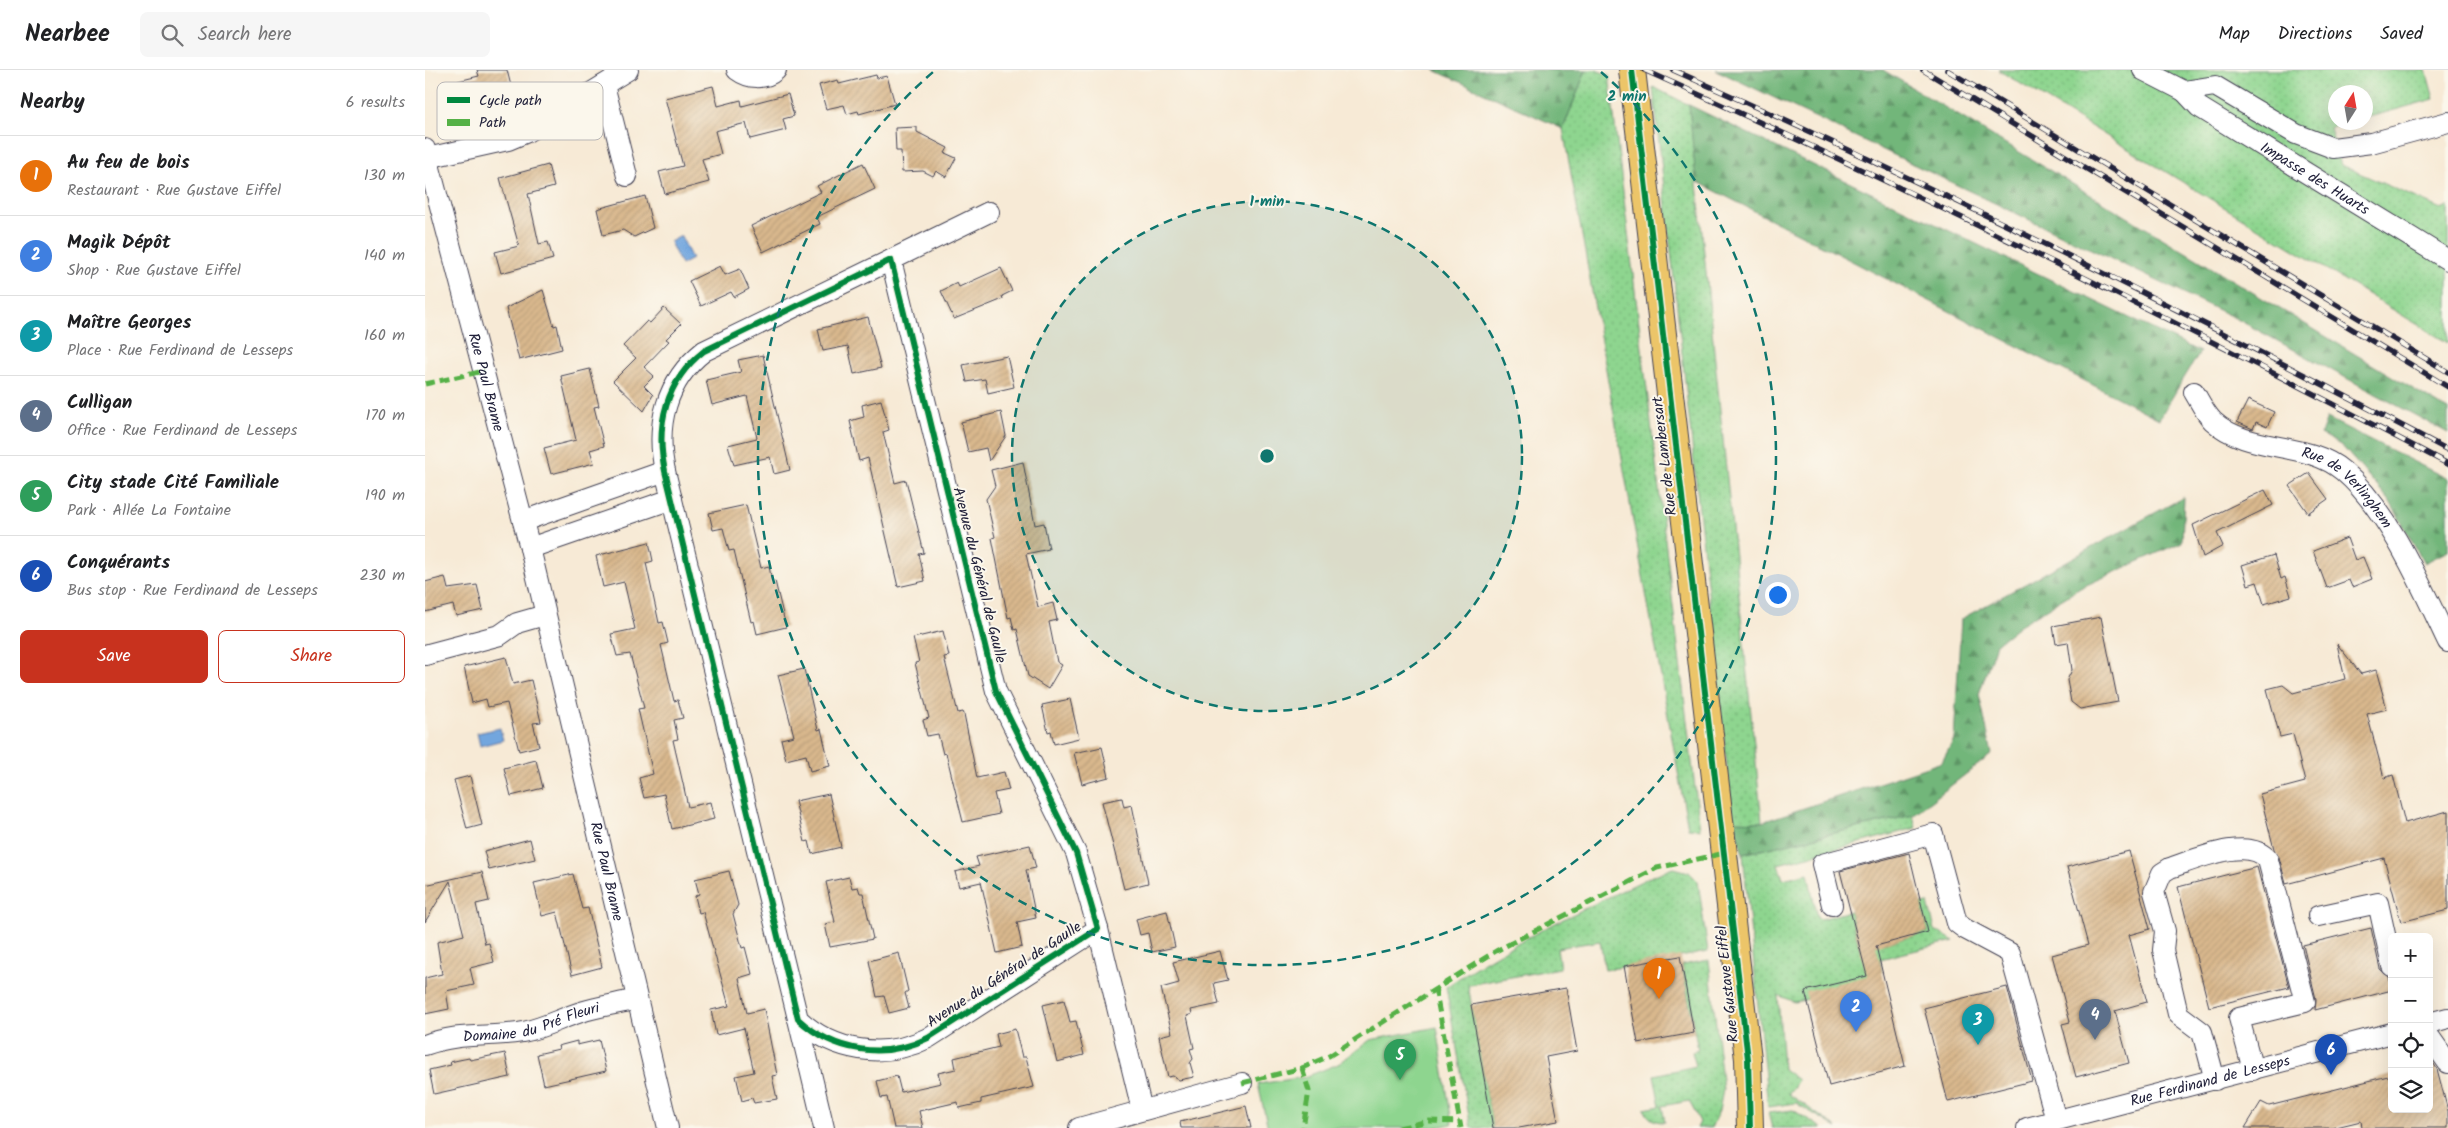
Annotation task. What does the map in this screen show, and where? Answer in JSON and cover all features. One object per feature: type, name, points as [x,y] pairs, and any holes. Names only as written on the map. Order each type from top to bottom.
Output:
[{"type":"main road","name":"Rue de Lambersart","points":[[1632,70],[1723,838]]},
{"type":"main road","name":"Rue Gustave Eiffel","points":[[1723,838],[1748,1059],[1750,1128]]},
{"type":"main road","name":"Rue Gustave Eiffel","points":[[1748,1059],[1763,1128]]},
{"type":"street","points":[[627,176],[604,85],[628,70]]},
{"type":"street","points":[[737,70],[747,76],[756,78],[764,77],[776,70]]},
{"type":"street","name":"Impasse des Huarts","points":[[2143,70],[2183,91],[2199,107],[2448,260]]},
{"type":"street","name":"Impasse des Huarts","points":[[2183,91],[2215,86],[2296,134],[2333,148],[2371,143],[2448,122]]},
{"type":"street","points":[[426,154],[500,140]]},
{"type":"street","name":"Rue Paul Brame","points":[[426,154],[530,548],[668,1128]]},
{"type":"street","points":[[824,1128],[665,471],[661,444],[664,410],[676,383],[695,358],[717,344],[989,212]]},
{"type":"street","name":"Avenue du Général de Gaulle","points":[[891,260],[996,692],[1076,853],[1099,929],[1143,1110]]},
{"type":"street","name":"Rue de Verlinghem","points":[[2194,392],[2213,420],[2227,431],[2249,439],[2324,458],[2342,470],[2360,488],[2386,526],[2424,591],[2448,642]]},
{"type":"street","points":[[523,521],[665,471]]},
{"type":"street","points":[[530,548],[672,499]]},
{"type":"street","points":[[425,655],[500,635],[517,623],[545,615]]},
{"type":"street","points":[[1833,905],[1822,864],[1933,834],[1957,923],[2010,954],[2056,1120]]},
{"type":"street","points":[[2215,1080],[2203,1032],[2178,1014],[2163,950],[2165,931],[2154,892],[2158,879],[2169,868],[2243,848],[2257,850],[2264,854],[2268,860],[2305,1002],[2239,1018],[2253,1070]]},
{"type":"street","points":[[2318,916],[2378,903],[2388,948]]},
{"type":"street","name":"Avenue du Général de Gaulle","points":[[798,1019],[821,1037],[845,1046],[885,1050],[918,1043],[1099,929]]},
{"type":"street","name":"Domaine du Pré Fleuri","points":[[425,1045],[464,1035],[535,1030],[595,1008],[637,999]]},
{"type":"street","points":[[2433,1022],[2448,1018]]},
{"type":"street","name":"Rue Ferdinand de Lesseps","points":[[2027,1128],[2388,1034]]},
{"type":"street","points":[[2433,1042],[2448,1063]]},
{"type":"street","points":[[1079,1128],[1243,1083]]},
{"type":"green space","points":[[1434,70],[1586,70],[1563,129]]},
{"type":"green space","points":[[1586,70],[1596,70],[1609,75],[1700,829],[1688,828],[1563,129]]},
{"type":"green space","points":[[1716,70],[1883,70],[2448,410],[2448,433],[2235,318]]},
{"type":"green space","points":[[1998,70],[2426,70],[2434,99],[2373,116],[2373,85],[2328,85],[2328,130],[2331,130],[2341,165],[2441,209],[2448,206],[2448,343]]},
{"type":"green space","points":[[1653,87],[1689,105],[1762,822],[1733,821]]},
{"type":"green space","points":[[1689,105],[2200,352],[2159,419],[1696,181]]},
{"type":"green space","points":[[2327,418],[2448,479],[2448,551],[2424,563],[2389,500],[2342,446],[2321,434]]},
{"type":"green space","points":[[2184,497],[2182,542],[2082,587],[2020,625],[1996,644],[1979,694],[1992,754],[1913,815],[1743,854],[1733,821],[1762,822],[1942,762],[1954,739],[1961,619]]},
{"type":"green space","points":[[1913,815],[1916,828],[1778,864],[1783,879],[1808,873],[1817,918],[1821,919],[1850,911],[1860,950],[1928,932],[1921,904],[1928,903],[1935,930],[1954,941],[1880,959],[1882,972],[1805,1000],[1794,1002],[1778,995],[1783,1069],[1798,1080],[1789,1094],[1837,1128],[1796,1103],[1768,1107],[1743,854]]},
{"type":"green space","points":[[1673,868],[1689,872],[1698,881],[1708,952],[1605,970],[1600,941],[1557,948],[1560,968],[1468,985],[1493,1128],[1471,1128],[1446,987],[1495,955],[1547,927],[1652,876]]},
{"type":"green space","points":[[1709,960],[1723,1090],[1719,1111],[1711,1128],[1697,1128],[1700,1122],[1689,1101],[1662,1106],[1665,1122],[1654,1121],[1644,1109],[1660,1106],[1654,1075],[1696,1066],[1692,1052],[1698,1050],[1682,965]]},
{"type":"green space","points":[[1437,1027],[1452,1124],[1433,1128],[1268,1128],[1258,1084],[1305,1077],[1338,1064],[1370,1040]]},
{"type":"green space","points":[[1793,1110],[1822,1128],[1772,1128],[1768,1113]]},
{"type":"water","points":[[681,236],[692,259],[681,265],[670,242]]},
{"type":"water","points":[[500,728],[503,740],[480,746],[477,733]]},
{"type":"building","points":[[477,70],[507,70],[510,82],[458,81],[479,76]]},
{"type":"building","points":[[876,75],[877,78],[887,76],[895,104],[859,114],[858,111],[847,114],[844,105],[826,109],[819,85],[838,80],[839,84]]},
{"type":"building","points":[[713,86],[718,106],[741,100],[742,106],[788,94],[794,116],[783,119],[786,130],[750,139],[746,123],[715,131],[721,154],[702,159],[709,182],[665,194],[659,172],[683,166],[665,98]]},
{"type":"building","points":[[917,127],[917,132],[948,148],[945,153],[956,158],[946,177],[936,171],[933,176],[923,171],[902,172],[901,151],[896,151],[895,128]]},
{"type":"building","points":[[863,163],[875,189],[817,217],[820,224],[763,252],[751,226],[821,192],[817,186]]},
{"type":"building","points":[[548,165],[554,187],[528,194],[539,244],[548,242],[553,259],[501,273],[495,252],[519,246],[500,178]]},
{"type":"building","points":[[645,196],[653,228],[634,237],[623,230],[603,235],[597,209]]},
{"type":"building","points":[[720,266],[725,275],[740,269],[749,289],[734,297],[731,292],[701,306],[689,281]]},
{"type":"building","points":[[1001,268],[1012,291],[1002,296],[1003,299],[954,319],[941,291],[957,283],[959,287]]},
{"type":"building","points":[[543,290],[554,326],[557,325],[562,349],[519,360],[506,308]]},
{"type":"building","points":[[664,308],[681,324],[666,339],[669,341],[644,367],[654,376],[644,386],[653,395],[644,411],[613,381],[636,358],[623,346],[647,321],[650,323]]},
{"type":"building","points":[[868,317],[881,368],[854,374],[848,346],[823,351],[818,329]]},
{"type":"building","points":[[763,355],[790,470],[774,474],[770,457],[734,465],[728,445],[757,438],[747,396],[712,405],[706,380],[741,372],[738,360]]},
{"type":"building","points":[[1007,356],[1014,387],[988,393],[985,379],[967,382],[963,365]]},
{"type":"building","points":[[590,369],[599,406],[594,407],[604,446],[590,450],[594,463],[551,474],[544,448],[576,440],[561,376]]},
{"type":"building","points":[[881,400],[889,430],[883,432],[895,483],[906,480],[924,553],[919,554],[925,581],[898,587],[868,458],[859,461],[850,421],[864,417],[862,405]]},
{"type":"building","points":[[2248,400],[2274,412],[2267,427],[2256,422],[2253,429],[2237,422]]},
{"type":"building","points":[[1001,412],[1006,436],[989,461],[986,448],[968,452],[961,422]]},
{"type":"building","points":[[1023,462],[1035,525],[1044,523],[1049,549],[1026,554],[1038,607],[1053,603],[1057,620],[1049,622],[1057,662],[1062,665],[1048,689],[1028,676],[1017,629],[1014,630],[1011,617],[1008,618],[992,538],[995,537],[986,499],[995,486],[991,470]]},
{"type":"building","points":[[2309,473],[2328,499],[2308,513],[2289,486]]},
{"type":"building","points":[[2265,490],[2273,505],[2217,533],[2223,546],[2203,557],[2193,525]]},
{"type":"building","points":[[746,505],[761,568],[769,566],[772,582],[775,581],[786,627],[757,634],[754,621],[751,622],[734,550],[729,551],[723,528],[713,530],[709,513]]},
{"type":"building","points":[[2347,538],[2355,560],[2363,557],[2372,579],[2352,587],[2349,580],[2327,588],[2313,551]]},
{"type":"building","points":[[649,542],[653,561],[646,563],[659,623],[663,622],[668,643],[661,645],[674,701],[678,700],[683,718],[674,720],[678,739],[673,740],[688,807],[710,802],[714,819],[672,829],[664,794],[644,798],[639,778],[653,774],[638,709],[644,708],[630,654],[617,656],[611,634],[635,629],[624,582],[603,587],[596,556]]},
{"type":"building","points":[[2274,555],[2281,579],[2285,577],[2291,596],[2264,604],[2257,582],[2248,585],[2242,565]]},
{"type":"building","points":[[445,577],[448,589],[477,585],[483,610],[456,616],[453,605],[425,612],[425,582]]},
{"type":"building","points":[[2101,617],[2118,702],[2080,709],[2071,702],[2067,680],[2072,670],[2068,642],[2056,644],[2053,626]]},
{"type":"building","points":[[943,631],[949,656],[944,657],[958,713],[963,712],[964,714],[977,778],[1004,772],[1009,790],[994,793],[999,814],[963,822],[946,753],[943,754],[938,734],[927,736],[923,720],[929,718],[915,663],[919,662],[913,638]]},
{"type":"building","points":[[2337,644],[2361,674],[2376,670],[2387,709],[2367,714],[2384,778],[2393,775],[2405,823],[2448,811],[2448,910],[2401,922],[2384,858],[2286,884],[2279,857],[2274,849],[2260,794],[2305,782],[2293,734],[2280,737],[2267,689],[2283,685],[2293,693],[2345,679]]},
{"type":"building","points":[[506,657],[513,684],[531,680],[541,722],[533,723],[539,746],[519,751],[507,703],[488,707],[486,699],[472,703],[464,667]]},
{"type":"building","points":[[804,669],[818,730],[821,729],[830,766],[810,771],[806,755],[786,760],[781,739],[794,736],[778,675]]},
{"type":"building","points":[[1070,699],[1079,738],[1054,744],[1051,731],[1048,732],[1042,705]]},
{"type":"building","points":[[1102,747],[1109,777],[1082,784],[1074,753]]},
{"type":"building","points":[[536,760],[543,788],[511,796],[504,768]]},
{"type":"building","points":[[470,776],[482,825],[467,829],[454,780]]},
{"type":"building","points":[[829,794],[841,847],[812,854],[809,841],[805,842],[795,801]]},
{"type":"building","points":[[1122,798],[1124,807],[1132,805],[1148,883],[1124,889],[1102,802]]},
{"type":"building","points":[[530,839],[535,859],[489,870],[484,851]]},
{"type":"building","points":[[1030,845],[1036,868],[1026,870],[1036,918],[1017,922],[1022,947],[997,953],[981,882],[959,887],[955,872],[979,866],[976,857]]},
{"type":"building","points":[[2129,851],[2150,929],[2129,935],[2147,1002],[2115,1011],[2129,1063],[2076,1077],[2062,1024],[2070,1022],[2052,955],[2088,945],[2067,867]]},
{"type":"building","points":[[1909,853],[1928,932],[1876,946],[1905,1066],[1829,1086],[1805,991],[1867,976],[1840,871]]},
{"type":"building","points":[[2257,867],[2289,987],[2209,1007],[2178,887]]},
{"type":"building","points":[[729,871],[738,905],[733,914],[742,948],[745,947],[752,974],[739,978],[747,1013],[764,1009],[777,1075],[772,1076],[777,1099],[754,1103],[752,1098],[742,1101],[736,1076],[754,1072],[744,1028],[716,1035],[711,1010],[729,1006],[703,912],[699,913],[695,896],[699,894],[695,879]]},
{"type":"building","points":[[482,872],[489,901],[476,904],[485,944],[489,943],[494,962],[470,968],[474,985],[446,991],[449,1009],[425,1014],[425,978],[442,974],[437,942],[464,935],[450,881],[425,922],[425,885]]},
{"type":"building","points":[[573,874],[582,909],[588,908],[602,967],[572,975],[557,912],[542,916],[534,883]]},
{"type":"building","points":[[849,877],[852,888],[858,887],[860,893],[863,893],[873,939],[830,947],[825,924],[835,922],[826,882]]},
{"type":"building","points":[[1167,911],[1175,947],[1152,952],[1148,933],[1140,935],[1136,919]]},
{"type":"building","points":[[2371,928],[2380,969],[2388,976],[2388,991],[2315,1010],[2316,999],[2303,945]]},
{"type":"building","points":[[1220,951],[1228,980],[1214,983],[1219,1004],[1191,1010],[1192,1014],[1187,1016],[1194,1048],[1190,1049],[1193,1059],[1190,1063],[1194,1077],[1179,1080],[1173,1076],[1168,1077],[1159,1036],[1172,1033],[1161,988],[1179,983],[1173,962]]},
{"type":"building","points":[[899,953],[908,991],[905,993],[909,1008],[889,1013],[884,996],[877,997],[869,961]]},
{"type":"building","points":[[1680,956],[1694,1033],[1638,1043],[1624,966]]},
{"type":"building","points":[[2007,987],[2032,1081],[1948,1102],[1924,1008]]},
{"type":"building","points":[[1566,988],[1577,1051],[1546,1057],[1558,1121],[1519,1128],[1493,1128],[1471,1005]]},
{"type":"building","points":[[1064,1000],[1070,1022],[1076,1021],[1084,1055],[1057,1062],[1043,1005]]},
{"type":"building","points":[[1015,1029],[1022,1057],[1026,1057],[1034,1087],[981,1099],[981,1103],[959,1108],[958,1102],[919,1111],[923,1128],[894,1128],[887,1097],[881,1098],[877,1081],[897,1076],[901,1092],[941,1083],[938,1073],[956,1069],[954,1058],[999,1047],[996,1034]]},
{"type":"building","points":[[599,1040],[606,1071],[544,1085],[537,1054],[559,1049],[558,1046],[577,1041],[577,1045]]},
{"type":"building","points":[[505,1053],[510,1077],[434,1094],[429,1070],[451,1065],[450,1062]]},
{"type":"building","points":[[2433,1063],[2437,1069],[2448,1111],[2448,1128],[2362,1128],[2361,1121],[2332,1128],[2245,1128],[2261,1102],[2269,1106],[2388,1076],[2388,1113],[2433,1113]]},
{"type":"building","points":[[1246,1106],[1251,1128],[1181,1128],[1180,1122]]},
{"type":"railway","points":[[1644,70],[1848,163],[2049,260],[2448,464]]},
{"type":"railway","points":[[1673,70],[1869,159],[2064,253],[2257,350],[2448,450]]},
{"type":"railway","points":[[1923,70],[2448,387]]},
{"type":"railway","points":[[1947,70],[2448,372]]},
{"type":"marked path","points":[[425,384],[484,371]]},
{"type":"marked path","points":[[1242,1083],[1302,1068],[1329,1056],[1496,951],[1657,868],[1725,853]]},
{"type":"marked path","points":[[1435,988],[1461,1128]]},
{"type":"marked path","points":[[1302,1068],[1309,1091],[1303,1128]]},
{"type":"marked path","points":[[1399,1128],[1428,1121],[1460,1122]]},
{"type":"cycle path","points":[[1632,70],[1748,1059],[1750,1128]]},
{"type":"cycle path","points":[[891,260],[996,691],[1076,853],[1098,929],[928,1038],[911,1045],[877,1050],[860,1049],[827,1039],[798,1019],[665,471],[662,437],[663,421],[672,390],[680,376],[704,351],[891,260]]},
{"type":"place","name":"Au feu de bois","points":[[1659,999]]},
{"type":"place","name":"Magik Dépôt","points":[[1856,1032]]},
{"type":"place","name":"Culligan","points":[[2095,1040]]},
{"type":"place","name":"Maître Georges","points":[[1978,1045]]},
{"type":"place","name":"Conquérants","points":[[2331,1075]]},
{"type":"place","name":"City stade Cité Familiale","points":[[1400,1080]]}]
